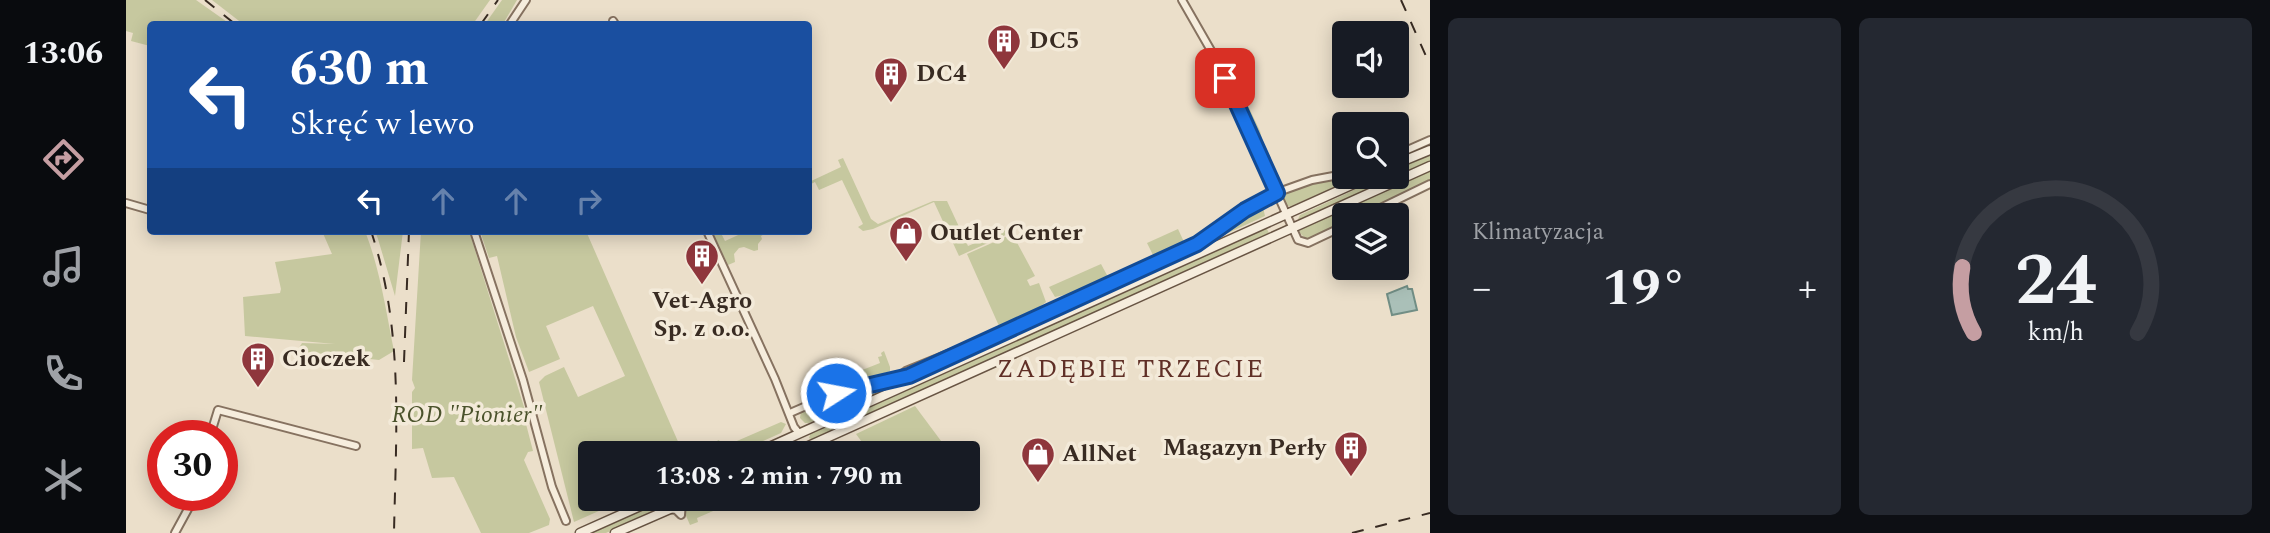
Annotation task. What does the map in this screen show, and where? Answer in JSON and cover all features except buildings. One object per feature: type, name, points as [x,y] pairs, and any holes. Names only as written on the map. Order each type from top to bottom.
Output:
[{"type":"main road","points":[[1409,159],[1430,150]]},
{"type":"main road","points":[[819,441],[1430,166]]},
{"type":"main road","points":[[780,441],[794,432],[1342,189]]},
{"type":"main road","points":[[580,533],[629,511]]},
{"type":"main road","points":[[615,533],[664,511]]},
{"type":"street","points":[[512,21],[526,0]]},
{"type":"street","points":[[1182,0],[1217,61],[1298,240],[1305,243],[1332,231]]},
{"type":"street","points":[[1409,149],[1430,140]]},
{"type":"street","points":[[790,413],[836,393],[876,385],[898,377],[915,367],[1000,333],[1197,244],[1245,210],[1277,193],[1303,182],[1332,176]]},
{"type":"street","points":[[1391,203],[1430,184]]},
{"type":"street","points":[[126,203],[147,209]]},
{"type":"street","points":[[475,235],[523,380],[552,487],[566,521]]},
{"type":"street","points":[[709,235],[790,413],[794,432],[801,441]]},
{"type":"street","points":[[215,420],[218,410],[356,446]]},
{"type":"street","points":[[175,533],[187,511]]},
{"type":"green space","points":[[126,0],[196,0],[226,21],[147,21],[147,45],[131,41],[133,33],[126,31]]},
{"type":"green space","points":[[212,0],[490,0],[475,21],[239,21]]},
{"type":"green space","points":[[502,0],[517,0],[505,21],[487,21]]},
{"type":"green space","points":[[1227,60],[1233,63],[1242,86],[1240,89],[1260,131],[1260,145],[1224,68],[1223,64]]},
{"type":"green space","points":[[1430,153],[1430,163],[1409,172],[1409,163]]},
{"type":"green space","points":[[843,158],[871,219],[878,224],[933,201],[947,201],[968,246],[1008,229],[1010,233],[959,256],[934,202],[863,231],[858,227],[863,224],[842,180],[819,190],[815,182],[812,184],[812,181],[841,167],[838,160]]},
{"type":"green space","points":[[1430,171],[1430,182],[1385,203],[1357,203],[1389,189],[1409,189],[1409,180]]},
{"type":"green space","points":[[1332,180],[1332,188],[1288,206],[1283,200],[1285,194],[1298,187]]},
{"type":"green space","points":[[1372,189],[1341,203],[1332,203],[1332,207],[1306,219],[1298,219],[1300,215],[1352,191]]},
{"type":"green space","points":[[1262,203],[1265,216],[1215,239],[1204,248],[889,390],[809,423],[800,418],[801,411],[892,384],[1199,246]]},
{"type":"green space","points":[[1332,214],[1332,229],[1329,231],[1328,229],[1306,239],[1299,232],[1302,227]]},
{"type":"green space","points":[[1266,227],[1269,233],[1174,278],[813,440],[809,438],[811,432]]},
{"type":"green space","points":[[1178,229],[1184,242],[1154,257],[1147,243]]},
{"type":"green space","points":[[324,235],[366,235],[379,275],[394,351],[379,360],[297,351],[302,343],[335,344],[245,336],[243,297],[280,293],[275,262],[332,254]]},
{"type":"green space","points":[[376,235],[403,235],[395,296]]},
{"type":"green space","name":"ROD \"Pionier\"","points":[[421,235],[470,235],[529,423],[526,424],[533,451],[528,452],[524,460],[550,519],[549,525],[529,533],[481,533],[454,477],[432,478],[423,448],[412,449],[412,392],[415,388],[412,380]]},
{"type":"green space","points":[[481,235],[588,235],[678,441],[578,441],[578,511],[599,511],[574,522],[539,382],[564,367],[578,397],[625,376],[593,306],[546,326],[560,359],[529,372],[516,337],[497,256],[489,258]]},
{"type":"green space","points":[[714,235],[722,235],[725,241],[738,235],[763,235],[758,250],[739,248],[734,254],[735,262],[728,265]]},
{"type":"green space","points":[[1010,235],[1011,238],[1014,237],[1035,276],[1027,280],[1030,286],[1039,283],[1046,302],[1034,311],[999,326],[967,254]]},
{"type":"green space","points":[[1101,264],[1108,277],[1073,293],[1055,297],[1049,287]]},
{"type":"green space","points":[[884,351],[890,371],[871,378],[847,381],[847,376],[880,363],[878,357],[882,356]]},
{"type":"green space","points":[[915,406],[941,441],[861,441],[856,434]]},
{"type":"green space","points":[[781,422],[786,424],[781,433],[763,441],[737,441]]},
{"type":"green space","points":[[639,511],[655,511],[606,533],[590,533]]},
{"type":"green space","points":[[684,511],[713,511],[697,518],[698,522],[690,525]]},
{"type":"water","points":[[1407,286],[1412,289],[1417,310],[1392,315],[1387,294]]},
{"type":"railway","points":[[205,0],[231,21]]},
{"type":"railway","points":[[483,21],[498,0]]},
{"type":"railway","points":[[1401,0],[1430,65]]},
{"type":"railway","points":[[372,235],[389,305],[396,380],[394,533]]},
{"type":"railway","points":[[404,362],[409,235]]},
{"type":"railway","points":[[1352,533],[1430,513]]},
{"type":"place","name":"DC5","points":[[1004,71]]},
{"type":"place","name":"DC4","points":[[891,104]]},
{"type":"place","name":"Outlet Center","points":[[906,263]]},
{"type":"place","name":"Vet-Agro Sp. z o.o.","points":[[702,286]]},
{"type":"place","name":"Cioczek","points":[[258,389]]},
{"type":"place","name":"Magazyn Perły","points":[[1351,478]]},
{"type":"place","name":"AllNet","points":[[1038,484]]},
{"type":"district","name":"ZADĘBIE TRZECIE","points":[[1131,369]]},
{"type":"route","points":[[836,393],[909,376],[981,344],[1197,244],[1257,202],[1277,193],[1225,78]]}]
